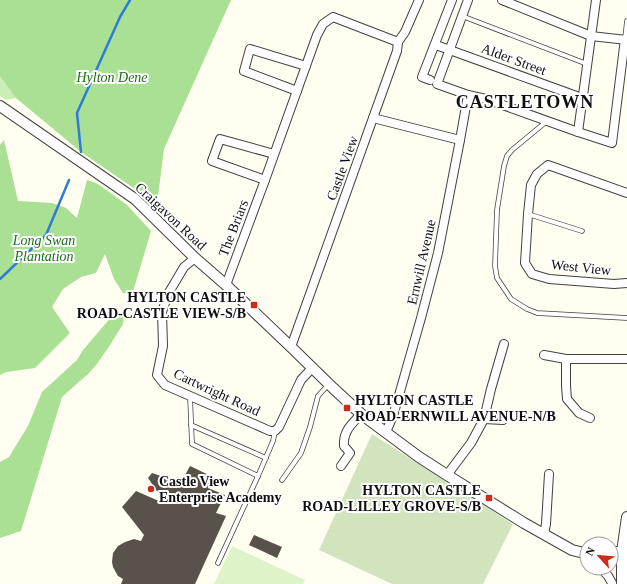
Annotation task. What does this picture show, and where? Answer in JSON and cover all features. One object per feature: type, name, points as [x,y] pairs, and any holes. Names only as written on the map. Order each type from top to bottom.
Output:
[{"type":"street","name":"Castle View","points":[[291,347],[398,51],[398,42],[405,32],[419,0]]},
{"type":"street","points":[[430,80],[422,77],[452,0]]},
{"type":"street","points":[[468,0],[437,84],[468,95],[486,99],[612,143],[626,39],[591,36],[502,0]]},
{"type":"street","points":[[578,132],[595,1]]},
{"type":"street","name":"The Briars","points":[[226,285],[317,34],[323,24],[333,17],[398,42]]},
{"type":"street","name":"Alder Street","points":[[436,44],[582,98]]},
{"type":"street","points":[[297,90],[244,71],[250,49],[306,66]]},
{"type":"street","name":"Ernwill Avenue","points":[[386,432],[393,416],[438,253],[468,95]]},
{"type":"street","name":"Craigavon Road","points":[[0,106],[135,199],[195,258],[226,285],[361,414],[419,457],[447,475],[524,523],[572,550],[579,552]]},
{"type":"street","points":[[373,118],[460,140]]},
{"type":"street","points":[[265,180],[212,161],[220,138],[274,154]]},
{"type":"street","points":[[528,214],[531,185],[537,174],[548,165],[627,193]]},
{"type":"street","name":"West View","points":[[528,214],[525,263],[532,274],[549,279],[614,284],[627,283]]},
{"type":"street","name":"Cartwright Road","points":[[195,258],[184,267],[168,294],[162,312],[162,346],[157,375],[165,385],[270,431],[275,431]]},
{"type":"street","points":[[447,475],[471,443],[484,419],[504,344]]},
{"type":"street","points":[[544,355],[566,359],[627,359]]},
{"type":"street","points":[[566,359],[567,399],[579,413],[590,418]]},
{"type":"street","points":[[275,431],[279,427],[301,380],[312,368]]},
{"type":"street","points":[[341,466],[350,453],[344,446],[343,438],[347,429],[361,414]]},
{"type":"street","points":[[484,419],[503,420]]},
{"type":"street","points":[[544,534],[549,474]]},
{"type":"street","points":[[608,576],[617,583],[625,552],[627,517]]},
{"type":"lane","points":[[462,16],[587,64]]},
{"type":"lane","points":[[626,39],[627,21]]},
{"type":"lane","points":[[547,121],[512,150],[507,156],[497,210],[495,266],[497,278],[511,299],[527,309],[537,312],[627,318]]},
{"type":"lane","points":[[528,214],[582,231]]},
{"type":"lane","points":[[282,480],[301,453],[318,396],[329,384]]},
{"type":"lane","points":[[190,396],[192,444],[258,476]]},
{"type":"lane","points":[[191,425],[266,458]]},
{"type":"lane","points":[[218,562],[266,458],[273,441],[275,431]]},
{"type":"green space","name":"Hylton Dene","points":[[0,0],[231,0],[164,149],[157,204],[81,152],[16,98],[0,76]]},
{"type":"green space","points":[[0,56],[5,82],[16,98],[6,100],[0,96]]},
{"type":"green space","name":"Long Swan Plantation","points":[[4,140],[18,201],[52,203],[66,208],[77,218],[87,180],[98,184],[127,205],[151,231],[132,295],[123,293],[114,279],[105,254],[96,273],[81,277],[63,289],[52,307],[70,333],[35,368],[6,372],[0,375],[0,145]]},
{"type":"green space","points":[[120,313],[124,316],[123,324],[97,364],[62,397],[21,531],[0,538],[0,462],[9,457],[28,426],[42,392],[77,360],[83,350],[113,315]]},
{"type":"green space","points":[[372,434],[513,524],[483,584],[392,584],[319,550]]},
{"type":"green space","points":[[232,546],[305,580],[303,584],[214,584]]},
{"type":"building","points":[[190,466],[213,477],[208,488],[225,495],[216,513],[226,516],[195,584],[121,584],[123,579],[118,576],[113,567],[113,553],[118,546],[125,542],[134,539],[141,541],[144,535],[122,507],[136,491],[159,501],[161,497],[148,478],[152,473],[170,479],[184,477]]},
{"type":"building","points":[[254,535],[282,547],[277,558],[249,545]]},
{"type":"waterway","points":[[81,152],[77,113],[120,17],[130,0]]},
{"type":"waterway","points":[[0,279],[46,235],[69,180]]},
{"type":"place","name":"HYLTON CASTLE ROAD-CASTLE VIEW-S/B","points":[[254,305]]},
{"type":"place","name":"HYLTON CASTLE ROAD-ERNWILL AVENUE-N/B","points":[[347,408]]},
{"type":"place","name":"Castle View Enterprise Academy","points":[[151,489]]},
{"type":"place","name":"HYLTON CASTLE ROAD-LILLEY GROVE-S/B","points":[[489,498]]},
{"type":"district","name":"CASTLETOWN","points":[[525,102]]}]
